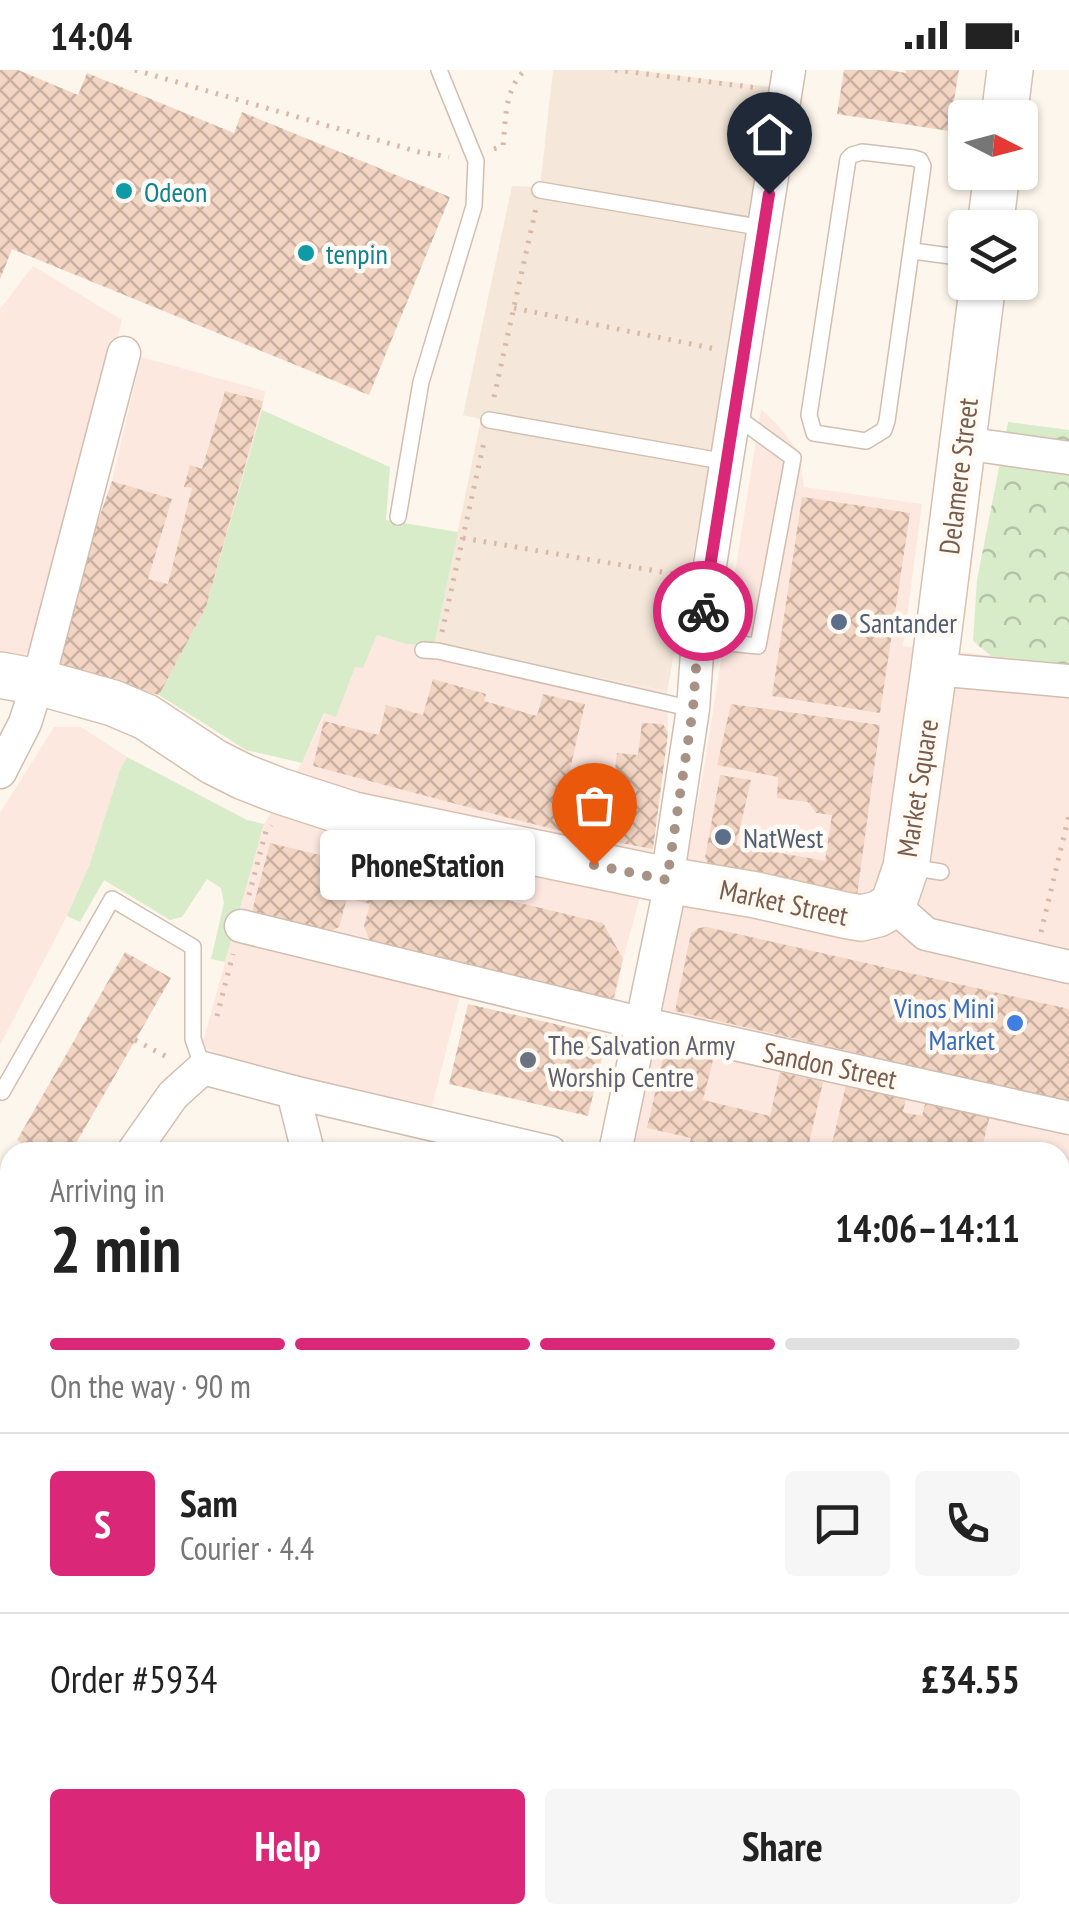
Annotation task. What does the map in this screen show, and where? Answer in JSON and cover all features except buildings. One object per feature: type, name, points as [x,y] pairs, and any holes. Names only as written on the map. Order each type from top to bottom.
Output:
[{"type":"street","points":[[1006,100],[1010,70]]},
{"type":"street","points":[[617,1142],[666,902],[693,709],[698,640],[787,81]]},
{"type":"street","name":"Delamere Street","points":[[934,669],[981,300]]},
{"type":"street","points":[[0,772],[26,722],[19,678],[124,353]]},
{"type":"street","points":[[963,443],[1069,458]]},
{"type":"street","points":[[934,669],[1069,681]]},
{"type":"street","name":"Market Square","points":[[913,881],[934,669]]},
{"type":"street","name":"Market Street","points":[[19,678],[113,702],[146,717],[214,762],[280,791],[354,814],[861,918],[878,914],[913,881]]},
{"type":"street","points":[[913,881],[926,934],[1069,967]]},
{"type":"street","name":"Sandon Street","points":[[241,926],[640,1023],[1069,1118]]},
{"type":"street","points":[[141,1142],[173,1095],[203,1068],[507,1142]]},
{"type":"street","points":[[293,1092],[306,1142]]},
{"type":"lane","points":[[398,517],[420,382],[474,206],[476,161],[440,70]]},
{"type":"lane","points":[[852,154],[920,160],[923,166],[913,251],[884,430],[866,442],[814,433],[809,415],[848,158],[852,154]]},
{"type":"lane","points":[[540,190],[764,228]]},
{"type":"lane","points":[[913,251],[948,256]]},
{"type":"lane","points":[[698,640],[758,646],[793,458],[734,415]]},
{"type":"lane","points":[[489,420],[727,462]]},
{"type":"lane","points":[[423,650],[693,709]]},
{"type":"lane","points":[[2,1092],[112,900],[194,948],[193,1039],[203,1068]]},
{"type":"path","points":[[135,70],[419,152],[459,158],[503,146],[508,98],[516,79],[526,70]]},
{"type":"path","points":[[615,70],[787,81]]},
{"type":"path","points":[[514,308],[744,354]]},
{"type":"path","points":[[463,538],[708,580]]},
{"type":"path","points":[[1035,959],[1069,815]]},
{"type":"shaded area","points":[[553,70],[634,70],[770,87],[714,447],[667,691],[434,646],[481,419],[463,415],[512,186],[540,187]]},
{"type":"shaded area","points":[[33,266],[122,320],[32,650],[19,657],[0,652],[0,309]]},
{"type":"shaded area","points":[[141,357],[265,391],[206,607],[159,695],[59,669],[86,555],[149,573],[172,500],[112,481]]},
{"type":"shaded area","points":[[761,409],[799,452],[804,487],[922,504],[903,646],[1069,664],[1069,1142],[634,1142],[704,768]]},
{"type":"shaded area","points":[[377,635],[406,644],[667,691],[668,733],[653,849],[623,959],[609,1030],[460,996],[432,1106],[229,1061],[202,1045],[264,824],[302,763],[325,713],[336,716],[355,666],[363,667]]},
{"type":"shaded area","points":[[54,727],[81,727],[127,757],[67,916],[0,1045],[0,813]]},
{"type":"green space","points":[[262,410],[390,467],[386,520],[458,532],[434,646],[406,644],[377,635],[363,668],[355,667],[336,717],[324,713],[302,763],[246,750],[159,695],[206,607]]},
{"type":"green space","points":[[1008,422],[1069,430],[1069,664],[991,656],[973,641],[977,580]]},
{"type":"green space","points":[[127,757],[247,820],[264,824],[225,962],[211,959],[224,903],[221,888],[207,879],[182,917],[170,920],[104,880],[80,922],[67,916]]},
{"type":"way so far","points":[[594,865],[667,880],[693,709],[703,611]]},
{"type":"place","name":"Odeon","points":[[124,191]]},
{"type":"place","name":"tenpin","points":[[306,253]]},
{"type":"place","name":"Santander","points":[[839,622]]},
{"type":"place","name":"NatWest","points":[[723,837]]},
{"type":"place","name":"PhoneStation","points":[[594,865]]},
{"type":"place","name":"Vinos Mini Market","points":[[1015,1023]]},
{"type":"place","name":"The Salvation Army Worship Centre","points":[[528,1060]]},
{"type":"route","points":[[703,611],[769,194]]}]
